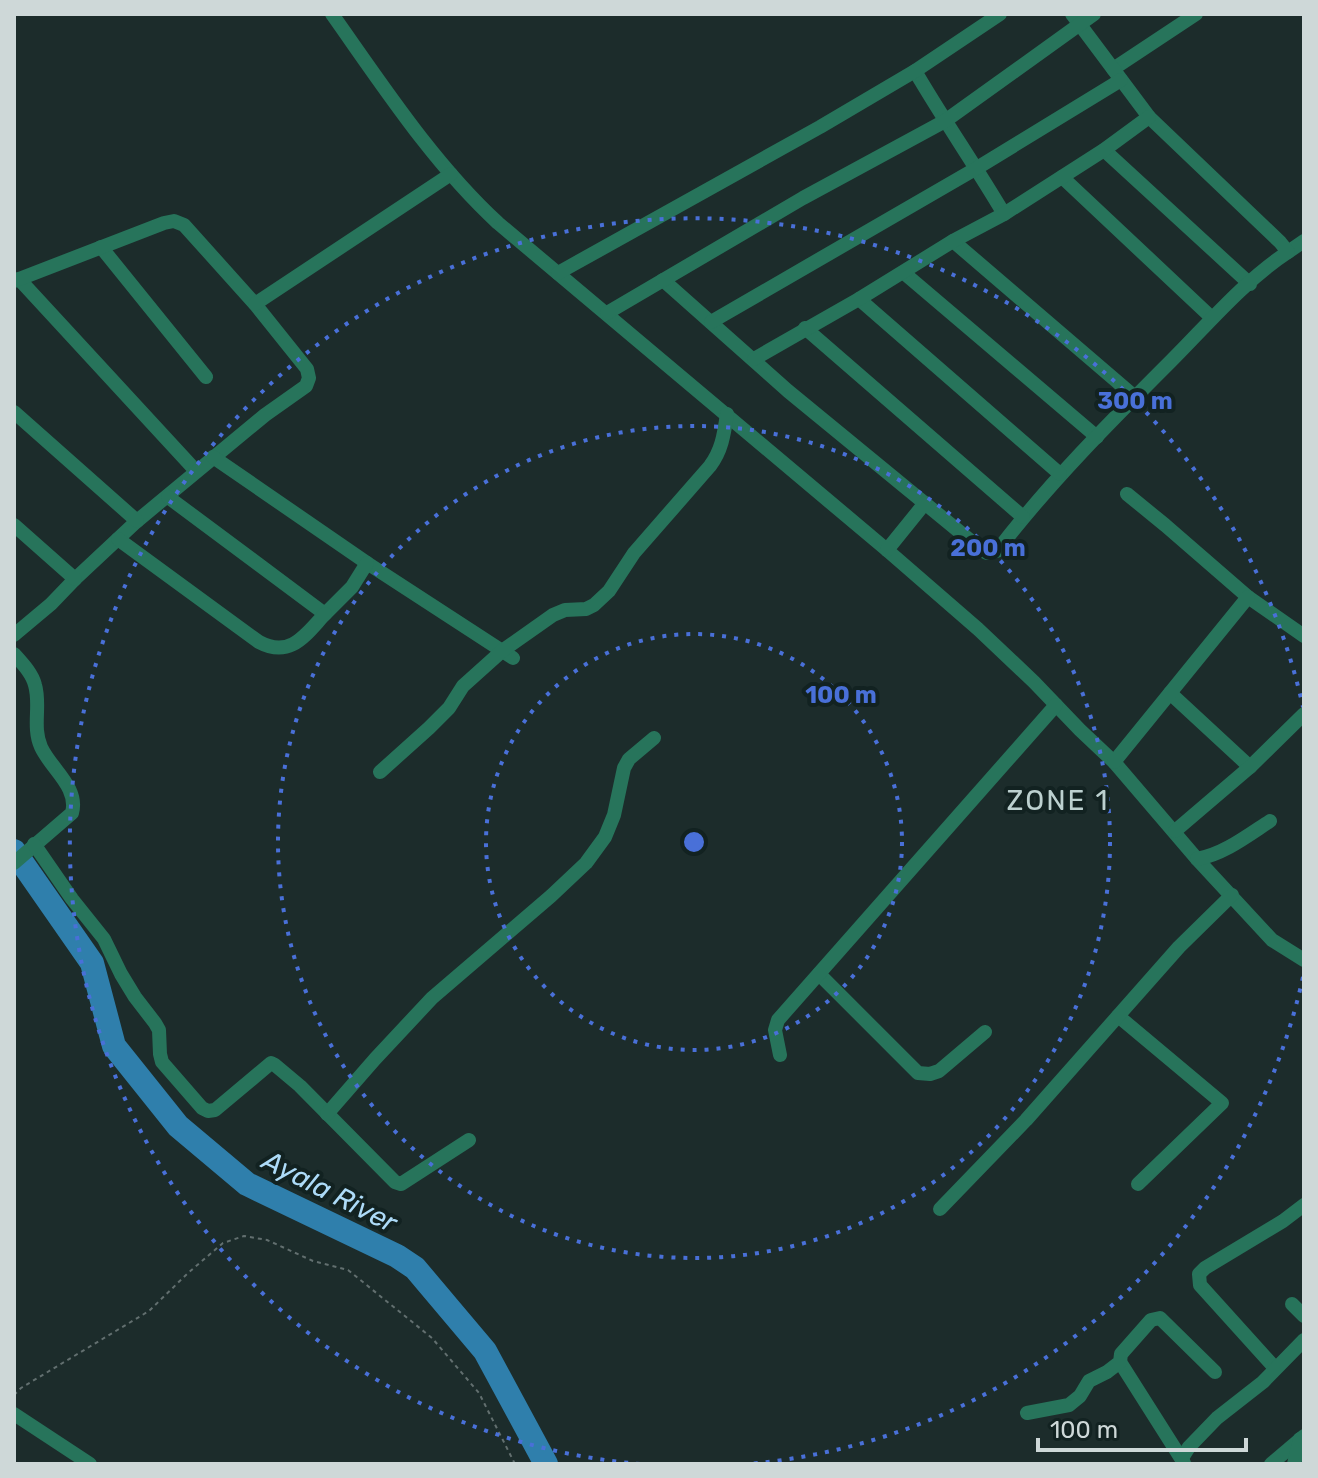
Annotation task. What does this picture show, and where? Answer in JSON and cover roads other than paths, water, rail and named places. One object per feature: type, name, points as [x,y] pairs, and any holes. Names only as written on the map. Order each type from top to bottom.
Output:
[{"type":"street","points":[[332,14],[410,123],[473,200],[978,629],[1114,762],[1272,940],[1304,960]]},
{"type":"street","points":[[558,273],[820,127],[915,71],[1000,14]]},
{"type":"street","points":[[607,313],[803,198],[945,121],[1076,19],[1094,14]]},
{"type":"street","points":[[711,322],[977,168],[1117,74],[1196,14]]},
{"type":"street","points":[[1076,19],[1149,117],[1288,252]]},
{"type":"street","points":[[915,71],[1004,214]]},
{"type":"street","points":[[754,359],[1004,214],[1104,150],[1149,117]]},
{"type":"street","points":[[1104,150],[1250,284]]},
{"type":"street","points":[[255,304],[451,174]]},
{"type":"street","points":[[1062,177],[1212,318]]},
{"type":"street","points":[[14,634],[51,604],[137,521],[265,415],[306,386],[309,378],[307,369],[255,304],[184,225],[174,221],[16,280],[196,471]]},
{"type":"street","points":[[953,241],[1135,397]]},
{"type":"street","points":[[663,280],[788,391],[987,553],[997,551],[1060,474],[1212,318],[1304,241]]},
{"type":"street","points":[[101,247],[206,377]]},
{"type":"street","points":[[904,273],[1097,437]]},
{"type":"street","points":[[859,299],[1060,474]]},
{"type":"street","points":[[805,328],[1023,517]]},
{"type":"street","points":[[14,412],[137,521]]},
{"type":"street","points":[[380,772],[449,708],[463,686],[508,654],[553,615],[565,610],[586,609],[609,591],[634,553],[718,455],[727,414]]},
{"type":"street","points":[[213,457],[367,563],[508,654]]},
{"type":"street","points":[[1127,494],[1248,597],[1304,636]]},
{"type":"street","points":[[168,497],[325,614]]},
{"type":"street","points":[[887,550],[925,503]]},
{"type":"street","points":[[14,525],[75,579]]},
{"type":"street","points":[[118,539],[270,648],[287,648],[298,642],[352,587],[367,563]]},
{"type":"street","points":[[1114,762],[1248,597]]},
{"type":"street","points":[[14,654],[35,682],[36,729],[41,746],[73,794],[75,804],[72,813],[14,863]]},
{"type":"street","points":[[1170,693],[1250,767]]},
{"type":"street","points":[[780,1055],[775,1030],[778,1020],[1056,705]]},
{"type":"street","points":[[1175,831],[1250,767],[1304,714]]},
{"type":"street","points":[[327,1114],[432,998],[586,863],[605,837],[614,815],[624,768],[629,759],[654,738]]},
{"type":"street","points":[[1197,859],[1211,856],[1270,821]]},
{"type":"street","points":[[31,847],[104,939],[135,997],[159,1030],[162,1062],[202,1108],[215,1110],[271,1063],[300,1086],[395,1182],[401,1184],[469,1140]]},
{"type":"street","points":[[940,1209],[1026,1120],[1179,947],[1232,895]]},
{"type":"street","points":[[819,974],[918,1073],[939,1071],[985,1032]]},
{"type":"street","points":[[1118,1016],[1222,1103],[1138,1184]]},
{"type":"street","points":[[1275,1368],[1200,1285],[1199,1274],[1304,1205]]},
{"type":"street","points":[[1292,1304],[1304,1316]]},
{"type":"street","points":[[1183,1461],[1120,1362],[1121,1354],[1151,1320],[1160,1318],[1215,1372]]},
{"type":"street","points":[[1183,1461],[1189,1447],[1217,1418],[1263,1382],[1304,1340]]},
{"type":"street","points":[[1027,1413],[1069,1405],[1080,1396],[1089,1381],[1120,1362]]},
{"type":"street","points":[[14,1414],[90,1464]]},
{"type":"street","points":[[1271,1464],[1302,1438]]},
{"type":"street","points":[[1294,1464],[1302,1438]]},
{"type":"street","points":[[60,1464],[71,1452]]},
{"type":"waterway","name":"Ayala River","points":[[14,851],[92,963],[114,1046],[178,1126],[247,1184],[397,1256],[415,1268],[485,1351],[546,1464]]},
{"type":"district","name":"ZONE 1","points":[[1058,800]]}]
